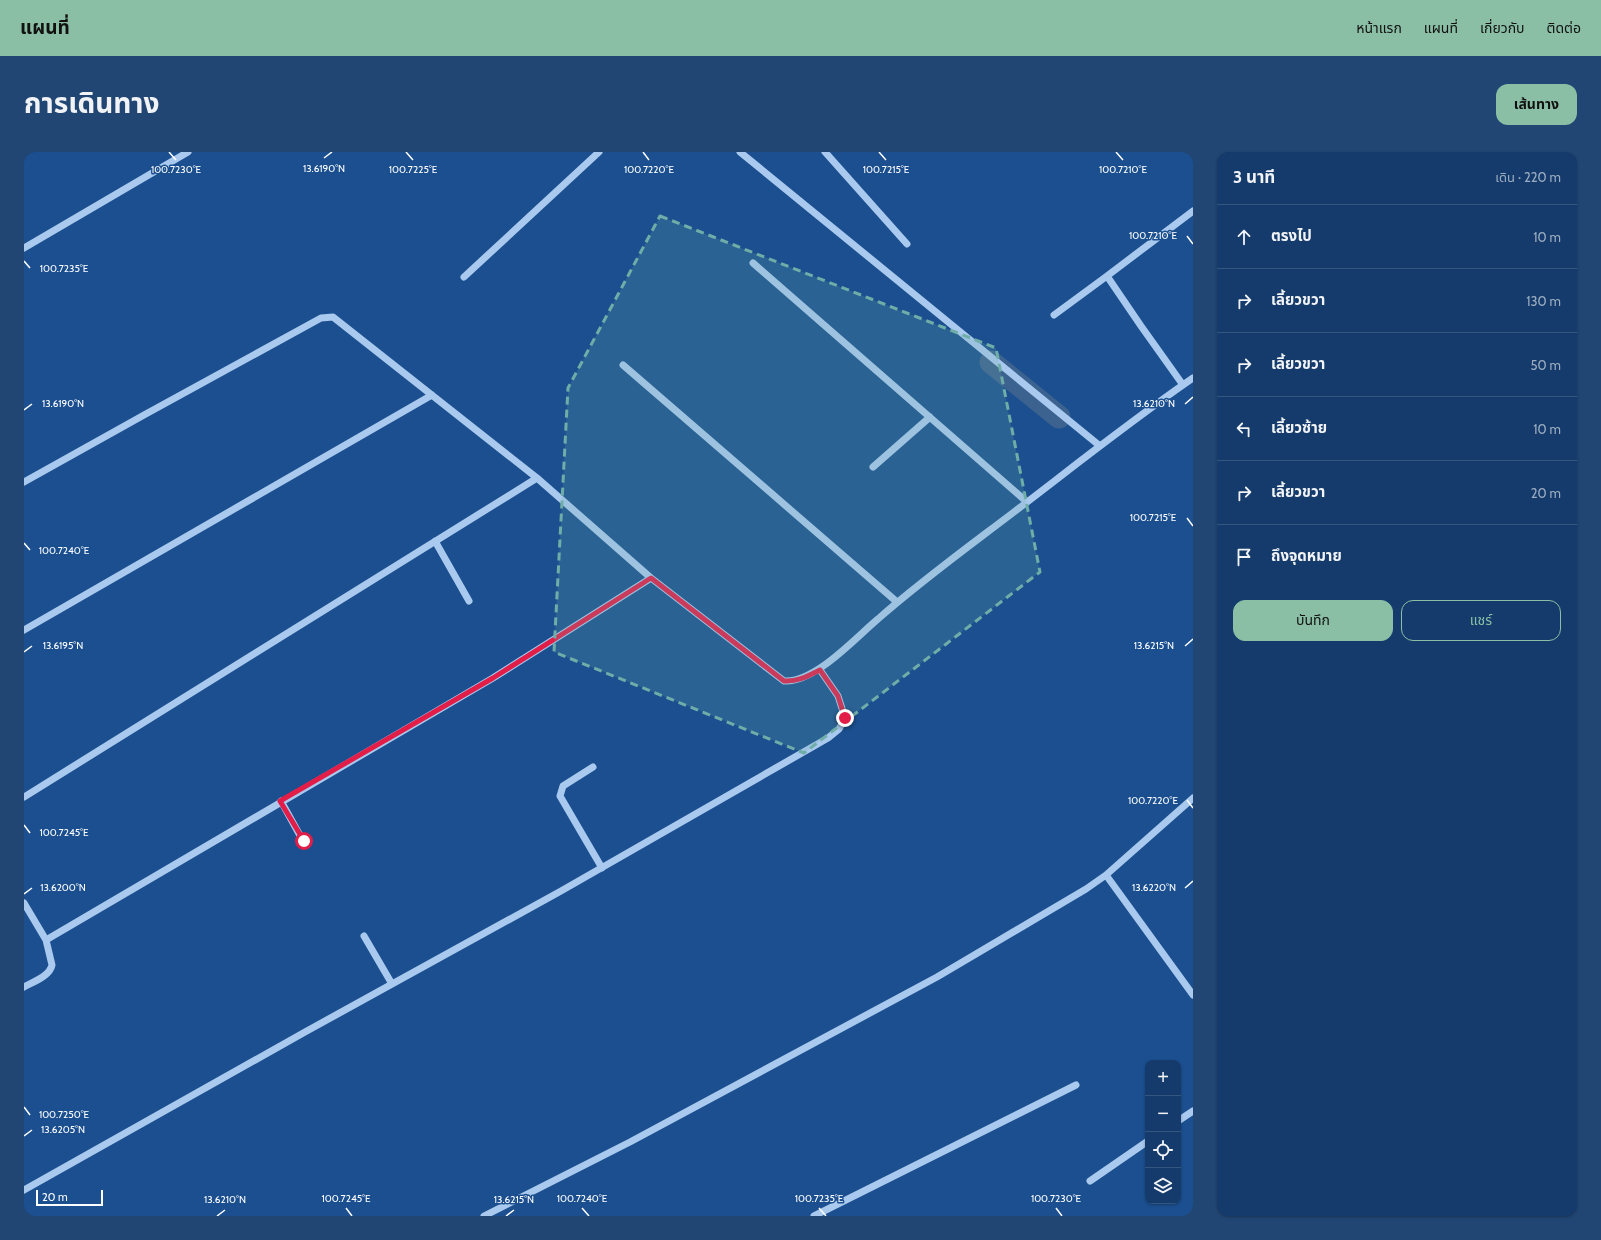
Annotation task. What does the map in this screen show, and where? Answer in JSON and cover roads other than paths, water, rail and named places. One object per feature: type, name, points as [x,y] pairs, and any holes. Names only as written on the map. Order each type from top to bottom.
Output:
[{"type":"street","points":[[24,248],[188,152]]},
{"type":"street","points":[[464,277],[599,152]]},
{"type":"street","points":[[740,152],[1100,446]]},
{"type":"street","points":[[825,152],[907,244]]},
{"type":"street","points":[[1054,315],[1193,211]]},
{"type":"street","points":[[753,263],[1027,502]]},
{"type":"street","points":[[1107,276],[1183,385]]},
{"type":"street","points":[[24,482],[321,318],[328,316],[333,317],[537,478],[651,578],[784,681],[792,682],[820,670],[897,602],[1100,446],[1193,378]]},
{"type":"street","points":[[623,365],[897,602]]},
{"type":"street","points":[[24,630],[432,395]]},
{"type":"street","points":[[873,467],[930,417]]},
{"type":"street","points":[[24,797],[537,478]]},
{"type":"street","points":[[435,541],[470,601]]},
{"type":"street","points":[[46,940],[280,801],[493,678],[651,578]]},
{"type":"street","points":[[24,1190],[602,868],[828,738],[839,729],[845,718],[838,696],[820,670]]},
{"type":"street","points":[[593,767],[563,786],[560,796],[602,868]]},
{"type":"street","points":[[484,1216],[630,1142],[937,977],[1086,890],[1106,875],[1193,798]]},
{"type":"street","points":[[280,801],[304,841]]},
{"type":"street","points":[[1106,875],[1193,995]]},
{"type":"street","points":[[24,903],[46,940],[52,965],[51,969],[46,974],[24,987]]},
{"type":"street","points":[[364,936],[392,984]]},
{"type":"street","points":[[814,1216],[1076,1085]]},
{"type":"street","points":[[1181,1119],[1193,1111]]},
{"type":"street","points":[[1090,1181],[1145,1144]]},
{"type":"waterway","points":[[991,362],[1059,417]]}]
